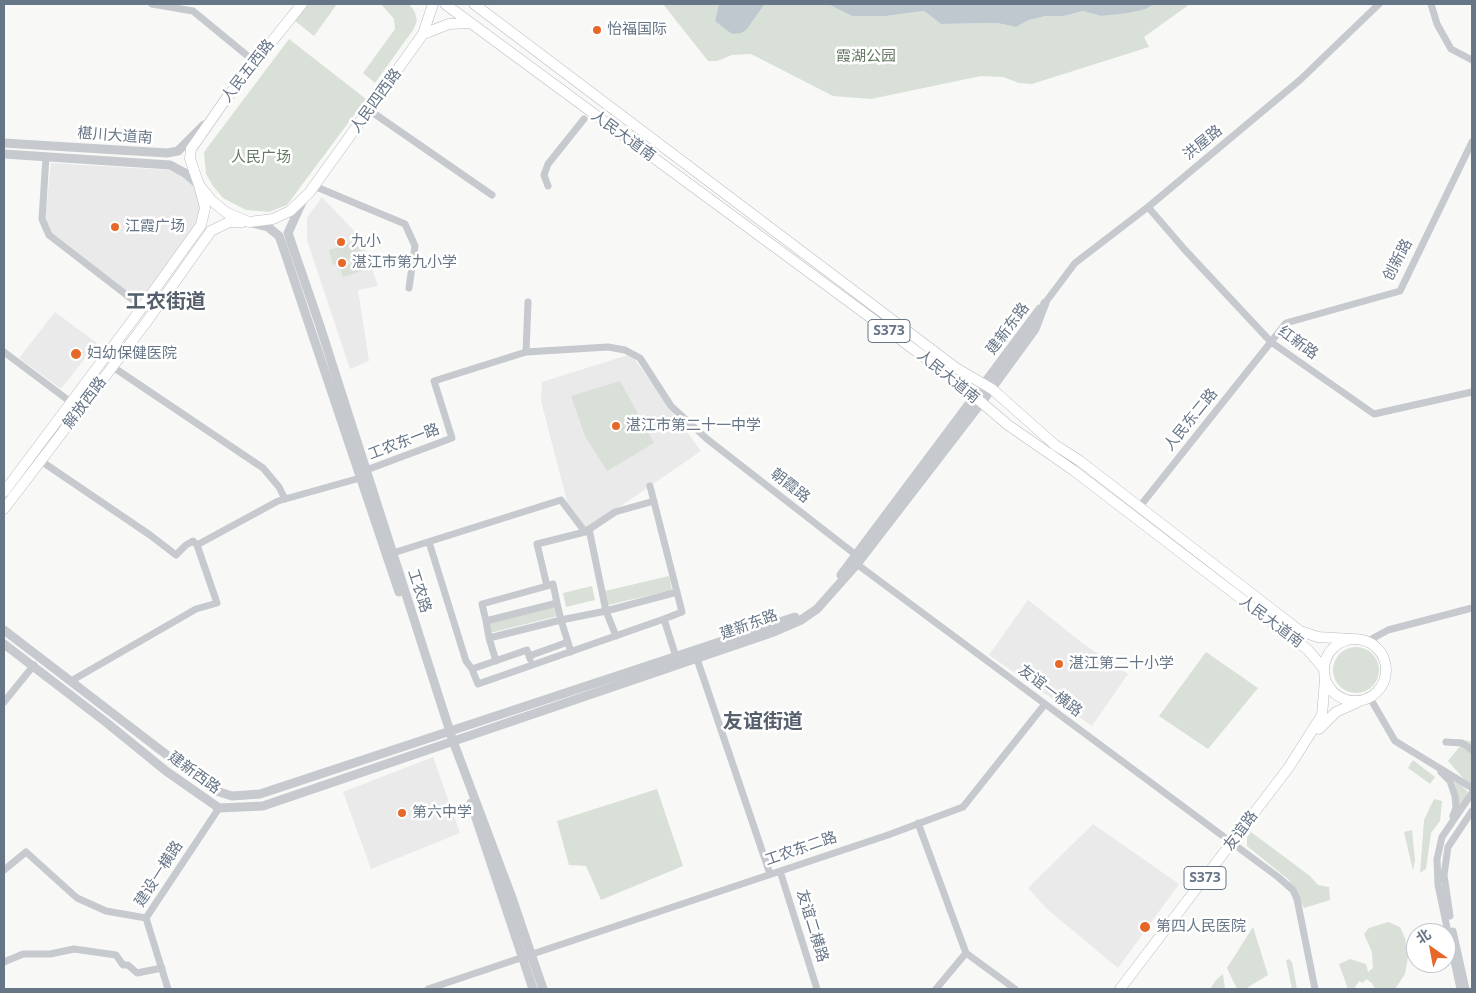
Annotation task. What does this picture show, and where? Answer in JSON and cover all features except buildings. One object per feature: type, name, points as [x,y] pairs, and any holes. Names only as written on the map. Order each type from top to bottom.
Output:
[{"type":"main road","name":"人民五西路","points":[[200,185],[190,159],[191,149],[228,96],[302,4]]},
{"type":"main road","name":"人民四西路","points":[[249,222],[273,219],[290,211],[308,193],[423,34],[433,4]]},
{"type":"main road","name":"人民大道南","points":[[445,4],[954,379],[978,401],[1133,516],[1308,650],[1324,669]]},
{"type":"main road","name":"人民大道南","points":[[474,4],[956,368],[988,387],[1055,444],[1080,460],[1300,631],[1318,637],[1351,639]]},
{"type":"main road","points":[[423,34],[449,24],[470,23]]},
{"type":"main road","points":[[200,185],[218,208],[249,222]]},
{"type":"main road","name":"解放西路","points":[[4,492],[142,308],[201,225],[206,208],[200,185]]},
{"type":"main road","name":"解放西路","points":[[4,509],[113,367],[211,231],[229,222],[249,222]]},
{"type":"main road","points":[[1324,669],[1325,660],[1335,646],[1351,639]]},
{"type":"main road","name":"S373","points":[[1351,639],[1368,641],[1383,655],[1386,669],[1384,684],[1366,699]]},
{"type":"main road","name":"S373","points":[[1324,669],[1325,680]]},
{"type":"main road","points":[[1325,680],[1336,695],[1344,700],[1366,699]]},
{"type":"main road","name":"友谊路","points":[[1289,767],[1322,715],[1325,680]]},
{"type":"main road","name":"友谊路","points":[[1120,989],[1327,720],[1342,709],[1366,699]]},
{"type":"street","points":[[152,4],[193,11],[255,62]]},
{"type":"street","name":"洪屋路","points":[[1045,303],[1075,264],[1148,207],[1300,80],[1379,4]]},
{"type":"street","points":[[1431,4],[1436,24],[1451,49],[1472,60]]},
{"type":"street","points":[[211,117],[228,96]]},
{"type":"street","points":[[369,110],[492,196]]},
{"type":"street","name":"椹川大道南","points":[[4,143],[167,153],[178,151],[211,117]]},
{"type":"street","points":[[548,186],[544,175],[548,164],[584,120]]},
{"type":"street","name":"创新路","points":[[1271,342],[1286,323],[1400,291],[1472,142]]},
{"type":"street","name":"椹川大道南","points":[[4,154],[170,164],[200,185]]},
{"type":"street","points":[[46,157],[42,219],[50,235],[142,308]]},
{"type":"street","points":[[308,193],[405,224],[414,246],[409,288]]},
{"type":"street","name":"工农路","points":[[308,193],[288,233],[362,474],[393,553],[452,736]]},
{"type":"street","name":"红新路","points":[[1148,207],[1185,250],[1271,342],[1374,414],[1472,392]]},
{"type":"street","name":"工农路","points":[[249,222],[268,226],[279,236],[527,956],[542,989]]},
{"type":"street","points":[[526,352],[528,302]]},
{"type":"street","name":"建新东路","points":[[452,736],[771,634],[801,620],[817,609],[1035,329],[1045,303]]},
{"type":"street","name":"人民东二路","points":[[1133,516],[1139,506],[1271,342]]},
{"type":"street","name":"朝霞路","points":[[526,352],[608,347],[625,350],[640,358],[671,406],[707,439],[855,560]]},
{"type":"street","points":[[4,352],[80,409]]},
{"type":"street","name":"工农东一路","points":[[362,474],[452,438],[434,381],[526,352]]},
{"type":"street","points":[[113,367],[263,468],[279,487],[285,499]]},
{"type":"street","points":[[40,461],[150,535],[176,555],[186,544],[193,541],[197,545],[217,603],[196,609],[71,681]]},
{"type":"street","points":[[197,545],[285,499],[362,474]]},
{"type":"street","points":[[429,542],[466,661],[472,668],[478,684],[682,612],[650,486]]},
{"type":"street","points":[[393,553],[561,500],[587,531],[606,611],[616,636]]},
{"type":"street","points":[[547,586],[537,544],[587,531],[615,512],[654,501]]},
{"type":"street","name":"建新东路","points":[[452,736],[799,615],[815,603],[855,560]]},
{"type":"street","name":"友谊一横路","points":[[855,560],[1280,882],[1290,892],[1294,900],[1313,989]]},
{"type":"street","points":[[496,661],[482,604],[553,584],[571,652]]},
{"type":"street","points":[[490,638],[677,592]]},
{"type":"street","points":[[486,621],[558,603]]},
{"type":"street","points":[[1368,641],[1388,630],[1472,608]]},
{"type":"street","points":[[664,618],[676,657]]},
{"type":"street","name":"建新西路","points":[[4,630],[216,791],[232,796],[260,794],[452,736]]},
{"type":"street","points":[[529,656],[568,642]]},
{"type":"street","name":"建新西路","points":[[4,644],[34,665],[166,771],[219,808],[262,806],[452,736]]},
{"type":"street","points":[[472,668],[527,650],[532,666]]},
{"type":"street","points":[[697,659],[770,874]]},
{"type":"street","points":[[4,702],[34,665]]},
{"type":"street","points":[[1366,699],[1395,742],[1472,788]]},
{"type":"street","name":"工农东二路","points":[[428,989],[780,871],[963,807],[1045,704]]},
{"type":"street","points":[[1446,742],[1462,743],[1472,750]]},
{"type":"street","points":[[1435,766],[1450,781],[1455,796],[1456,808],[1438,851],[1437,866],[1438,884],[1460,989]]},
{"type":"street","points":[[1449,825],[1472,792]]},
{"type":"street","name":"建设一横路","points":[[168,989],[146,918],[219,808]]},
{"type":"street","points":[[1466,989],[1446,893],[1444,874],[1448,847],[1472,812]]},
{"type":"street","points":[[918,823],[966,954],[1015,989]]},
{"type":"street","name":"友谊一横路","points":[[1231,845],[1278,876],[1293,890],[1298,899],[1313,989]]},
{"type":"street","points":[[4,870],[26,852],[77,898],[106,911],[146,918]]},
{"type":"street","name":"友谊二横路","points":[[780,871],[817,989]]},
{"type":"street","points":[[4,962],[23,954],[50,954],[74,949],[116,955],[123,965],[128,965],[137,974],[162,968]]},
{"type":"street","points":[[936,989],[966,954]]},
{"type":"street","name":"工农路","points":[[527,956],[533,989]]},
{"type":"shaded area","points":[[719,4],[765,4],[746,30],[741,33],[732,34],[715,21]]},
{"type":"shaded area","points":[[828,4],[1154,4],[1146,9],[1101,16],[1083,11],[1064,16],[1046,16],[1029,20],[1016,27],[997,23],[941,24],[924,11],[886,16],[852,16]]},
{"type":"shaded area","name":"江霞广场","points":[[51,163],[167,170],[184,176],[196,187],[201,208],[198,221],[141,302],[51,234],[45,219]]},
{"type":"shaded area","name":"湛江市第九小学","points":[[322,197],[362,239],[378,286],[358,290],[369,361],[350,369],[307,240],[307,218]]},
{"type":"shaded area","points":[[55,312],[97,343],[61,389],[19,358]]},
{"type":"shaded area","name":"湛江市第二十一中学","points":[[631,354],[701,451],[586,530],[568,505],[541,401],[542,382]]},
{"type":"shaded area","name":"湛江第二十小学","points":[[1028,600],[1085,645],[1128,674],[1092,726],[989,655]]},
{"type":"shaded area","name":"第六中学","points":[[433,757],[460,833],[371,869],[343,792]]},
{"type":"shaded area","points":[[1093,824],[1179,884],[1118,968],[1046,908],[1028,888]]},
{"type":"green space","points":[[308,4],[337,4],[314,36],[295,21]]},
{"type":"green space","points":[[381,4],[409,4],[415,12],[417,21],[413,30],[375,83],[363,73],[395,29],[394,19]]},
{"type":"green space","name":"霞湖公园","points":[[663,4],[719,4],[715,21],[751,23],[765,4],[829,4],[852,16],[886,16],[924,11],[941,24],[997,23],[1016,27],[1029,20],[1046,16],[1064,16],[1083,11],[1101,16],[1146,9],[1154,4],[1190,4],[1144,37],[1149,47],[1032,84],[1019,83],[1003,77],[981,76],[871,99],[833,96],[751,54],[732,55],[717,61],[708,61]]},
{"type":"green space","name":"人民广场","points":[[289,39],[366,99],[287,205],[269,212],[246,210],[223,198],[213,186],[206,174],[204,152]]},
{"type":"green space","points":[[357,241],[362,257],[333,265],[329,250]]},
{"type":"green space","points":[[358,262],[362,271],[343,277],[340,267]]},
{"type":"green space","points":[[620,381],[654,443],[607,471],[585,436],[571,396]]},
{"type":"green space","points":[[669,576],[672,590],[608,605],[605,591]]},
{"type":"green space","points":[[592,586],[595,600],[566,607],[563,593]]},
{"type":"green space","points":[[556,605],[558,616],[490,633],[487,622]]},
{"type":"green space","points":[[1356,647],[1369,651],[1375,657],[1379,670],[1375,683],[1369,689],[1356,693],[1343,689],[1337,683],[1333,670],[1337,657],[1343,651]]},
{"type":"green space","points":[[1206,652],[1258,688],[1208,749],[1159,716]]},
{"type":"green space","points":[[1465,740],[1472,742],[1472,788],[1448,761]]},
{"type":"green space","points":[[1413,760],[1435,777],[1430,784],[1408,768]]},
{"type":"green space","points":[[1454,779],[1468,792],[1460,809]]},
{"type":"green space","points":[[657,789],[683,866],[601,900],[586,866],[569,865],[557,821]]},
{"type":"green space","points":[[1434,799],[1442,801],[1440,821],[1431,833],[1426,869],[1420,873],[1424,820]]},
{"type":"green space","points":[[1412,830],[1415,860],[1413,871],[1404,832]]},
{"type":"green space","points":[[1251,832],[1310,876],[1318,885],[1329,887],[1330,900],[1304,908],[1289,880],[1247,846],[1247,837]]},
{"type":"green space","points":[[1388,922],[1400,927],[1405,938],[1405,974],[1395,989],[1375,989],[1372,983],[1366,979],[1363,983],[1359,981],[1354,989],[1348,989],[1339,964],[1350,959],[1366,964],[1368,972],[1373,968],[1372,952],[1364,934],[1369,928]]},
{"type":"green space","points":[[1253,927],[1268,975],[1245,989],[1237,989],[1227,968]]},
{"type":"green space","points":[[1289,959],[1292,962],[1297,989],[1292,989],[1286,960]]},
{"type":"green space","points":[[1223,974],[1225,989],[1210,989],[1216,980]]},
{"type":"place","name":"怡福国际","points":[[597,30]]},
{"type":"place","name":"江霞广场","points":[[115,227]]},
{"type":"place","name":"九小","points":[[341,242]]},
{"type":"place","name":"湛江市第九小学","points":[[342,263]]},
{"type":"place","name":"妇幼保健医院","points":[[76,354]]},
{"type":"place","name":"湛江市第二十一中学","points":[[616,426]]},
{"type":"place","name":"湛江第二十小学","points":[[1059,664]]},
{"type":"place","name":"第六中学","points":[[402,813]]},
{"type":"place","name":"第四人民医院","points":[[1145,927]]},
{"type":"district","name":"工农街道","points":[[166,302]]},
{"type":"district","name":"友谊街道","points":[[763,722]]}]
